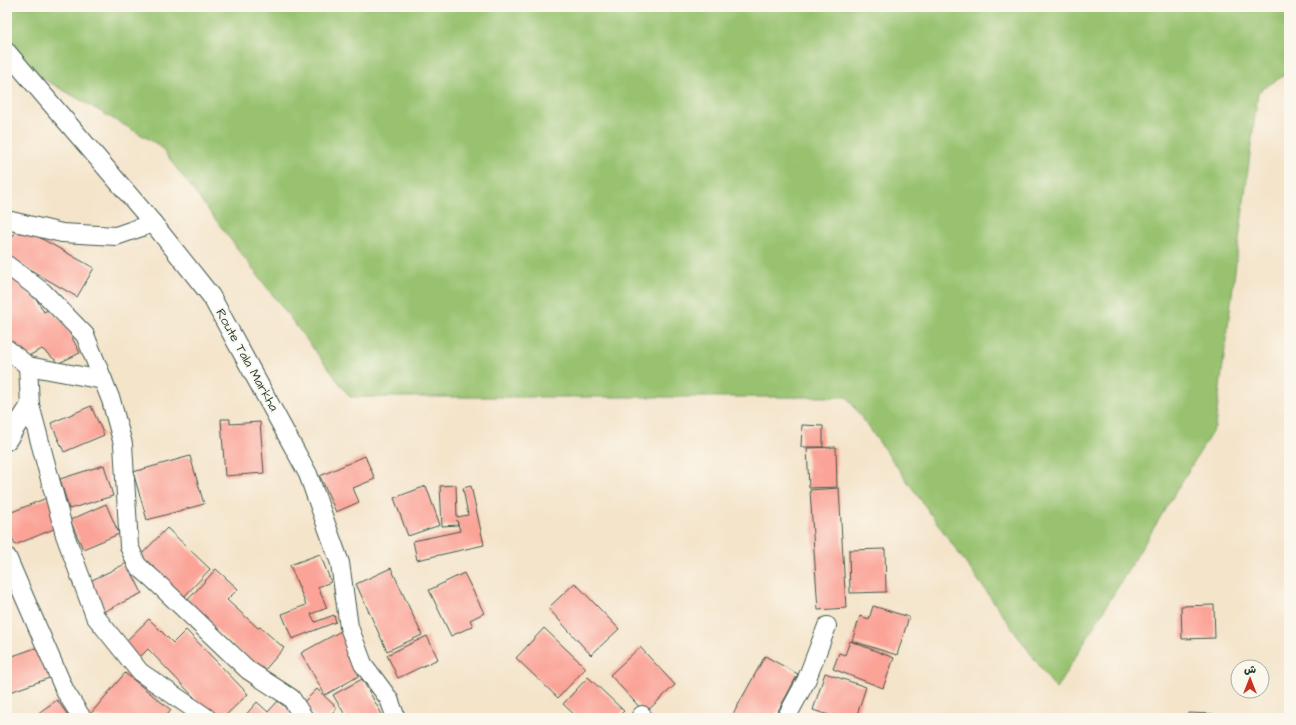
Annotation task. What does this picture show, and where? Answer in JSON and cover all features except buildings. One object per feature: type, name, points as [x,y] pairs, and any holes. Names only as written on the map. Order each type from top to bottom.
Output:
[{"type":"street","name":"Route Tala Markha","points":[[7,52],[153,223],[211,296],[259,381],[308,474],[340,563],[348,627],[363,664],[389,699],[396,718]]},
{"type":"street","points":[[7,220],[62,233],[116,236],[153,223]]},
{"type":"street","points":[[7,265],[43,292],[86,335],[111,400],[123,444],[129,546],[137,565],[248,670],[291,698],[304,718]]},
{"type":"street","points":[[7,349],[28,366],[103,380]]},
{"type":"street","points":[[28,366],[30,405],[65,535],[95,616],[140,672],[207,718]]},
{"type":"street","points":[[7,441],[30,405]]},
{"type":"street","points":[[7,557],[65,691],[82,718]]},
{"type":"street","points":[[786,718],[806,681],[827,626]]},
{"type":"green space","points":[[7,7],[1289,7],[1289,72],[1258,92],[1215,427],[1056,689],[847,397],[350,397],[159,145],[7,58]]}]
